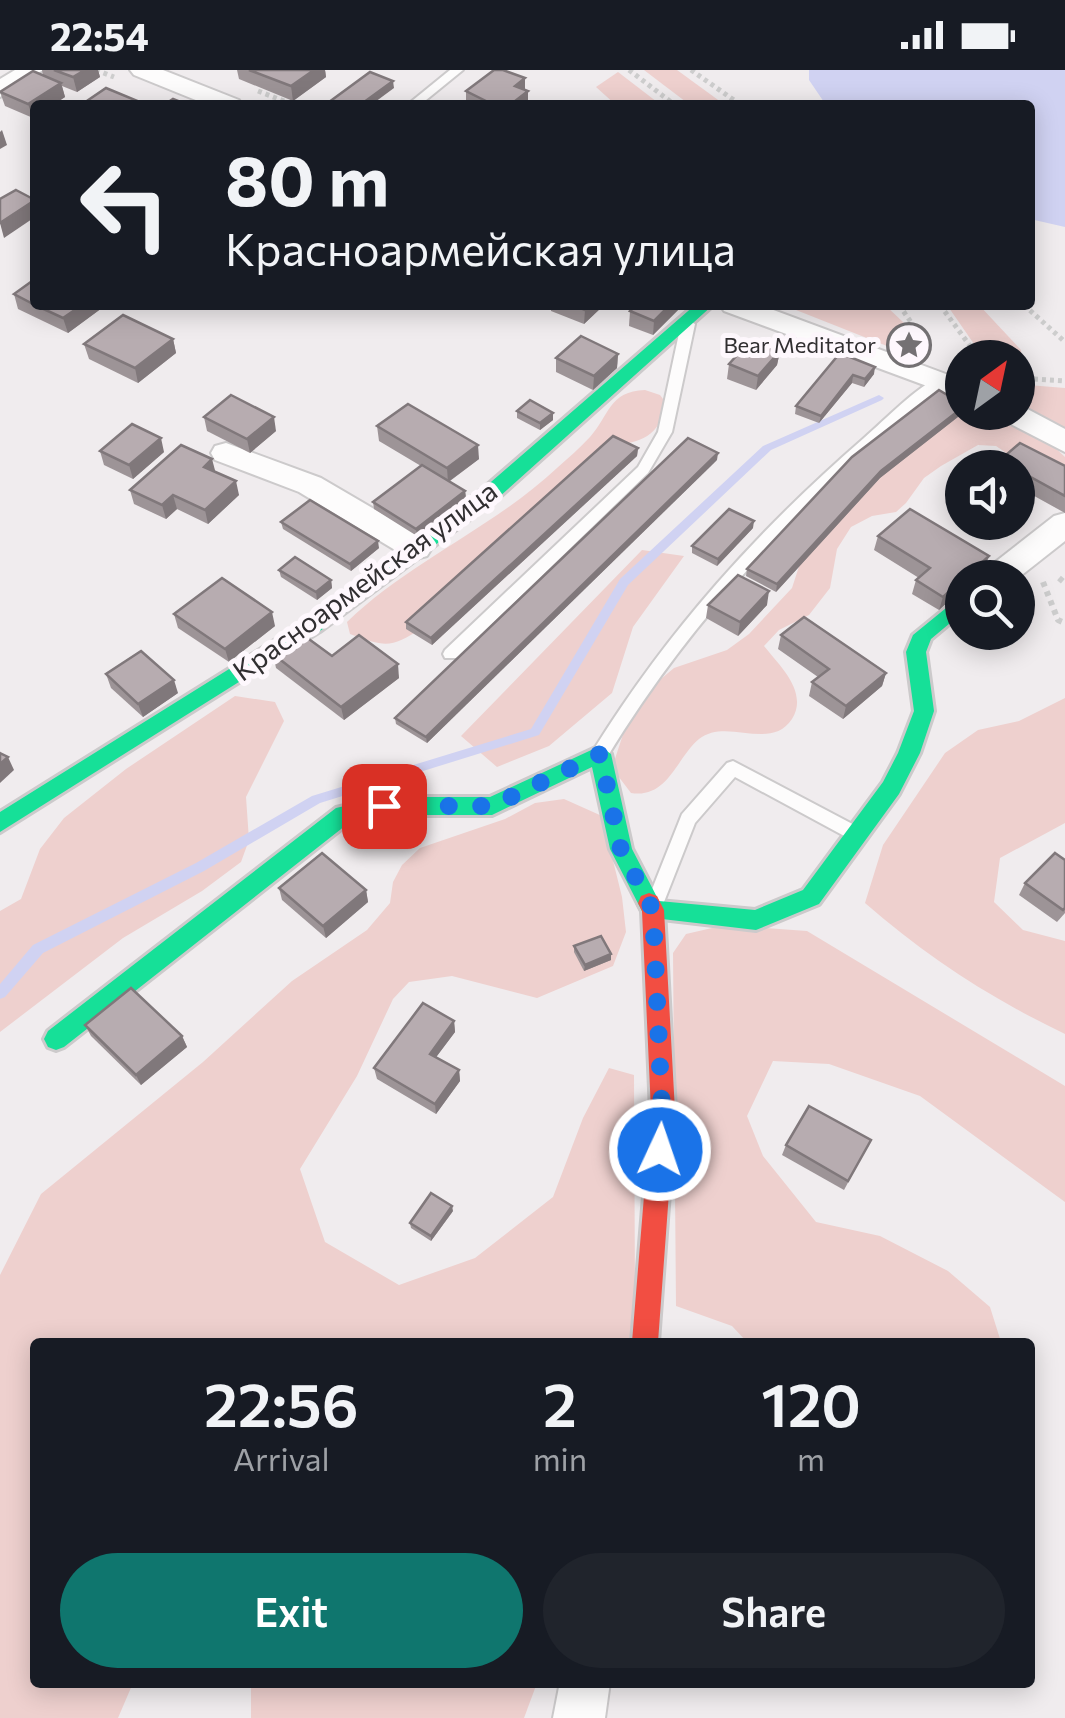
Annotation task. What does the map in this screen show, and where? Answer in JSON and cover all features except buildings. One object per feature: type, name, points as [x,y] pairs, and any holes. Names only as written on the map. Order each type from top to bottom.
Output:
[{"type":"street","points":[[0,90],[31,70]]},
{"type":"street","points":[[142,70],[217,100]]},
{"type":"street","name":"Красноармейская улица","points":[[0,823],[312,626],[490,493],[701,310]]},
{"type":"street","points":[[749,310],[945,376]]},
{"type":"street","points":[[1035,425],[1065,442]]},
{"type":"street","points":[[226,453],[310,485],[416,548]]},
{"type":"street","points":[[1019,560],[1065,524]]},
{"type":"street","points":[[653,910],[756,920],[811,897],[854,833],[891,788],[910,753],[924,710],[916,652],[923,635],[945,616]]},
{"type":"street","points":[[56,1039],[344,814],[384,806],[492,806],[600,754],[621,850],[653,910],[662,1111],[645,1338]]},
{"type":"street","points":[[579,1718],[584,1688]]},
{"type":"lane","points":[[419,100],[456,70]]},
{"type":"lane","points":[[451,654],[643,470],[665,432],[688,324]]},
{"type":"lane","points":[[600,754],[633,696],[731,572],[840,463],[945,379]]},
{"type":"lane","points":[[653,910],[688,819],[733,768],[854,833]]},
{"type":"path","points":[[629,70],[668,100]]},
{"type":"path","points":[[691,70],[734,100]]},
{"type":"path","points":[[902,310],[945,374]]},
{"type":"path","points":[[944,310],[966,340]]},
{"type":"path","points":[[1030,310],[1065,342]]},
{"type":"path","points":[[1035,379],[1065,382]]},
{"type":"path","points":[[1040,572],[1058,620],[1065,623]]},
{"type":"shaded area","points":[[644,70],[677,70],[718,100],[683,100]]},
{"type":"shaded area","points":[[618,72],[654,100],[610,100],[596,87]]},
{"type":"shaded area","points":[[796,310],[890,310],[904,323],[906,348],[892,348]]},
{"type":"shaded area","points":[[950,310],[984,310],[1012,340],[971,340]]},
{"type":"shaded area","points":[[1035,386],[1065,388],[1065,428],[1035,414]]},
{"type":"shaded area","points":[[633,391],[660,395],[666,403],[654,431],[640,440],[609,445],[424,627],[388,644],[350,634],[347,622],[371,600],[506,509],[586,441],[617,400]]},
{"type":"shaded area","points":[[945,425],[945,430],[1027,430],[1065,457],[1065,477],[1035,467],[1035,450],[978,445],[969,450],[945,450],[945,464],[924,478],[896,512],[872,516],[851,527],[837,549],[830,588],[809,615],[779,630],[764,646],[795,689],[792,719],[772,733],[710,733],[691,747],[671,775],[654,790],[631,793],[612,768],[630,713],[649,689],[674,668],[727,650],[749,634],[792,588],[804,551],[836,509]]},
{"type":"shaded area","points":[[642,550],[684,556],[633,627],[612,693],[549,746],[497,767],[461,736]]},
{"type":"shaded area","points":[[235,696],[275,702],[284,721],[246,797],[249,840],[241,862],[202,891],[123,938],[0,1032],[0,911],[21,899],[40,849],[64,818],[126,769]]},
{"type":"shaded area","points":[[1065,698],[1065,823],[1000,858],[994,902],[1023,930],[1065,941],[1065,1034],[960,975],[865,903],[883,845],[945,753],[978,730],[1019,721]]},
{"type":"shaded area","points":[[564,799],[602,816],[622,897],[626,932],[613,966],[537,998],[452,976],[409,982],[393,999],[357,1076],[300,1169],[325,1242],[399,1285],[475,1258],[553,1197],[583,1118],[609,1068],[634,1075],[635,1297],[630,1338],[30,1338],[30,1688],[131,1688],[118,1718],[0,1718],[0,1275],[41,1194],[203,1062],[292,981],[367,930],[390,903],[393,882],[402,865],[420,848],[505,819],[535,803]]},
{"type":"shaded area","points":[[725,925],[807,931],[1065,1086],[1065,1202],[920,1096],[829,1064],[773,1061],[747,1116],[763,1156],[816,1222],[880,1236],[948,1271],[990,1307],[1000,1338],[743,1338],[732,1326],[676,1306],[673,953],[686,934]]},
{"type":"shaded area","points":[[251,1688],[535,1688],[524,1718],[251,1718]]},
{"type":"water","points":[[809,70],[1065,70],[1065,227],[1035,220],[1035,100],[823,100],[809,80]]},
{"type":"waterway","points":[[0,993],[38,949],[200,867],[316,799],[535,732],[624,582],[767,448],[879,398]]},
{"type":"traffic: fast","points":[[0,823],[313,626],[491,493],[699,310]]},
{"type":"traffic: fast","points":[[653,910],[756,920],[811,897],[891,788],[909,753],[924,711],[916,652],[923,635],[945,616]]},
{"type":"traffic: fast","points":[[56,1039],[344,814],[384,806],[492,806],[600,754],[621,849],[649,903]]},
{"type":"traffic: jam","points":[[645,1338],[663,1111],[653,910],[649,903]]},
{"type":"place","name":"Bear Meditator","points":[[909,345]]},
{"type":"route","points":[[384,806],[492,806],[600,754],[621,850],[653,910],[662,1111],[660,1150]]}]
